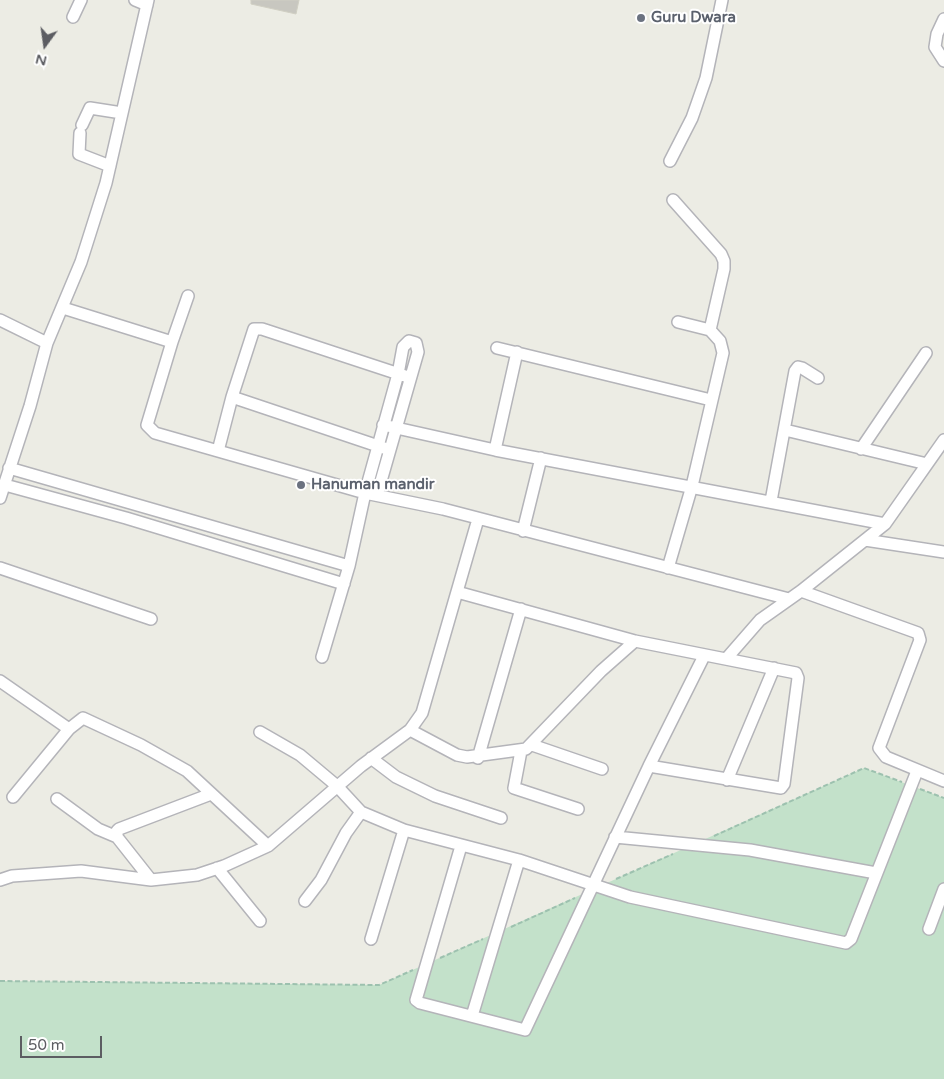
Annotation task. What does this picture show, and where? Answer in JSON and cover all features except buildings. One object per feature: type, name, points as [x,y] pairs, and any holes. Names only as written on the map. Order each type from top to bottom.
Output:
[{"type":"street","points":[[73,17],[82,0]]},
{"type":"street","points":[[0,498],[30,406],[47,342],[81,262],[110,166],[148,2],[135,0]]},
{"type":"street","points":[[670,161],[692,118],[706,78],[722,0]]},
{"type":"street","points":[[944,19],[937,34],[935,47],[944,61]]},
{"type":"street","points":[[110,166],[79,154],[81,129],[90,108],[122,113]]},
{"type":"street","points":[[672,200],[721,254],[724,261],[724,269],[710,330]]},
{"type":"street","points":[[188,296],[172,342],[148,425],[155,434],[371,494],[478,519],[789,599]]},
{"type":"street","points":[[63,308],[172,342]]},
{"type":"street","points":[[0,320],[47,342]]},
{"type":"street","points":[[668,568],[692,486],[723,353],[720,341],[710,330],[678,322]]},
{"type":"street","points":[[218,451],[252,333],[258,328],[411,378]]},
{"type":"street","points":[[322,658],[371,494],[390,450],[397,428],[418,348],[416,343],[409,342],[403,346],[398,374],[378,447],[371,494]]},
{"type":"street","points":[[497,348],[711,400]]},
{"type":"street","points":[[495,450],[517,352]]},
{"type":"street","points":[[861,449],[926,353]]},
{"type":"street","points":[[771,501],[796,368],[802,368],[818,378]]},
{"type":"street","points":[[232,397],[390,450]]},
{"type":"street","points":[[384,425],[495,450],[885,524]]},
{"type":"street","points":[[785,430],[927,464]]},
{"type":"street","points":[[726,659],[760,620],[885,524],[944,440]]},
{"type":"street","points":[[524,531],[541,458]]},
{"type":"street","points":[[9,468],[349,566]]},
{"type":"street","points":[[5,485],[126,518],[344,584]]},
{"type":"street","points":[[0,880],[12,876],[81,871],[151,880],[197,875],[268,846],[371,758],[410,730],[422,713],[478,519]]},
{"type":"street","points":[[865,540],[944,552]]},
{"type":"street","points":[[0,568],[151,619]]},
{"type":"street","points":[[801,590],[914,630],[920,636],[879,748],[886,757],[944,781]]},
{"type":"street","points":[[457,592],[634,641],[796,673],[798,678],[784,784],[776,789],[648,766]]},
{"type":"street","points":[[478,758],[520,609]]},
{"type":"street","points":[[410,730],[457,755],[478,758],[521,751],[532,744],[600,671],[634,641]]},
{"type":"street","points":[[461,846],[416,1000],[420,1003],[522,1031],[527,1029],[648,766],[704,656]]},
{"type":"street","points":[[727,780],[774,668]]},
{"type":"street","points":[[0,681],[69,728]]},
{"type":"street","points":[[13,796],[69,728],[83,718],[184,768],[268,846]]},
{"type":"street","points":[[260,732],[300,755],[337,786],[361,812],[404,830],[519,860],[630,897],[846,943],[851,939],[917,771]]},
{"type":"street","points":[[532,744],[602,769]]},
{"type":"street","points":[[521,751],[514,788],[578,809]]},
{"type":"street","points":[[371,758],[396,778],[435,796],[501,818]]},
{"type":"street","points":[[117,837],[118,829],[211,794]]},
{"type":"street","points":[[57,799],[98,829],[117,837],[151,880]]},
{"type":"street","points":[[305,901],[321,880],[346,832],[361,812]]},
{"type":"street","points":[[371,939],[404,830]]},
{"type":"street","points":[[615,837],[750,850],[876,873]]},
{"type":"street","points":[[472,1016],[519,860]]},
{"type":"street","points":[[217,868],[260,921]]},
{"type":"street","points":[[929,929],[944,889]]},
{"type":"path","points":[[711,837],[864,768],[908,785]]},
{"type":"path","points":[[917,788],[944,798]]},
{"type":"path","points":[[612,881],[675,853]]},
{"type":"path","points":[[505,929],[577,897]]},
{"type":"path","points":[[433,961],[487,937]]},
{"type":"path","points":[[0,981],[379,985],[415,969]]},
{"type":"green space","points":[[864,768],[944,798],[944,1079],[0,1079],[0,981],[379,985]]},
{"type":"place","name":"Guru Dwara","points":[[641,18]]},
{"type":"place","name":"Hanuman mandir","points":[[301,485]]}]
